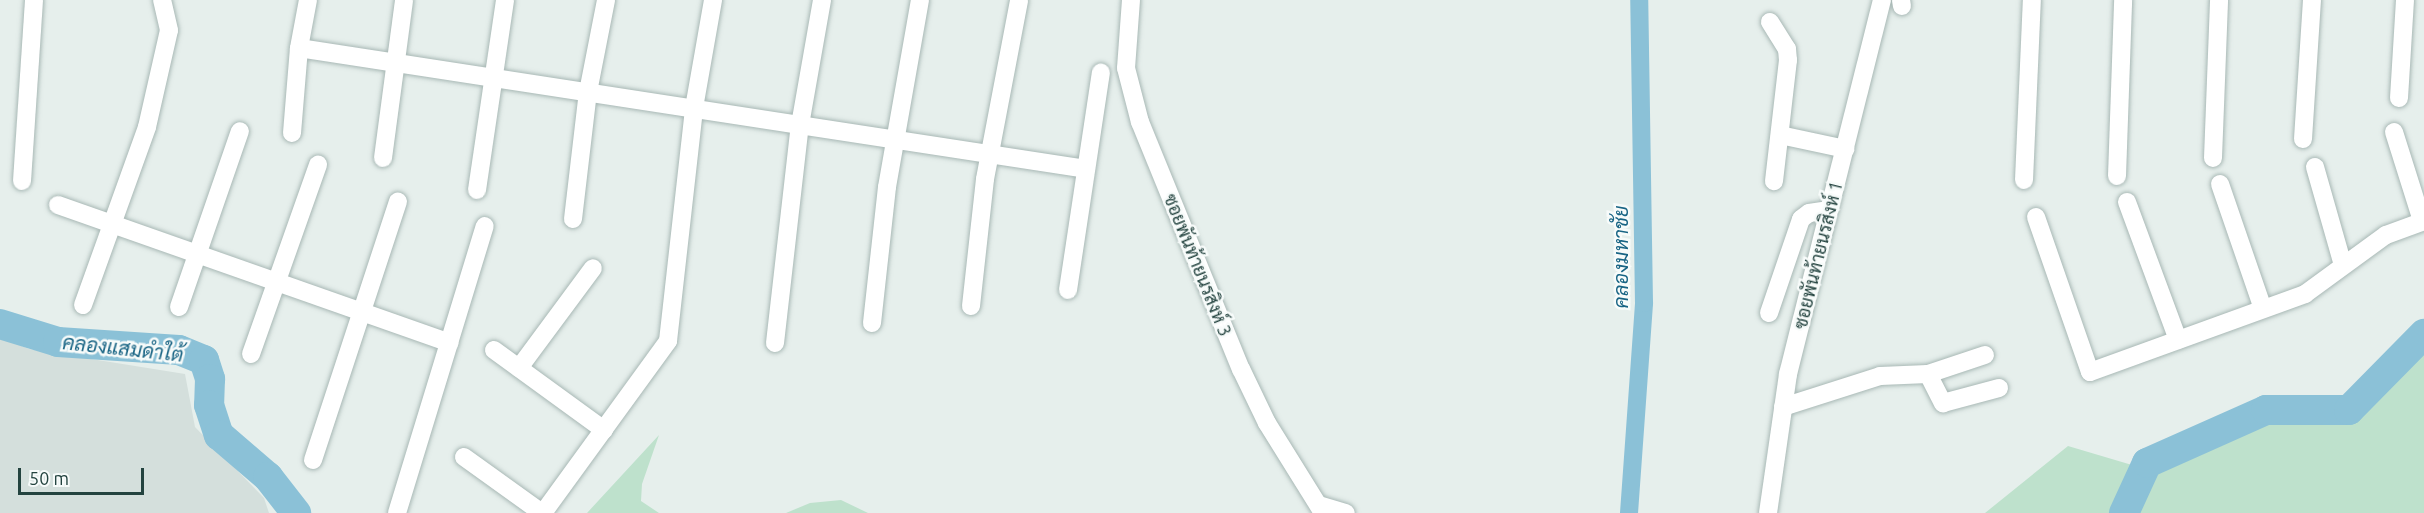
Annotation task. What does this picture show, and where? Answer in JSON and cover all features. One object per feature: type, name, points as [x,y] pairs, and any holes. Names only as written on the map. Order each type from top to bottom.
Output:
[{"type":"street","points":[[22,181],[34,0]]},
{"type":"street","points":[[83,305],[147,127],[169,30],[162,0]]},
{"type":"street","points":[[292,133],[299,48],[308,0]]},
{"type":"street","points":[[383,158],[393,62],[404,0]]},
{"type":"street","points":[[477,190],[505,0]]},
{"type":"street","points":[[573,219],[588,92],[606,0]]},
{"type":"street","points":[[464,457],[543,513],[668,341],[694,108],[713,0]]},
{"type":"street","points":[[775,343],[800,125],[822,0]]},
{"type":"street","points":[[872,323],[895,139],[920,0]]},
{"type":"street","points":[[970,306],[989,154],[1019,0]]},
{"type":"street","name":"ซอยพันท้ายนรสิงห์ 3","points":[[1131,0],[1126,68],[1140,122],[1245,378],[1267,423],[1321,509]]},
{"type":"street","name":"ซอยพันท้ายนรสิงห์ 1","points":[[1768,513],[1788,374],[1882,0]]},
{"type":"street","points":[[2024,180],[2032,0]]},
{"type":"street","points":[[2116,176],[2123,0]]},
{"type":"street","points":[[2213,158],[2219,0]]},
{"type":"street","points":[[2303,139],[2312,0]]},
{"type":"street","points":[[2399,98],[2405,0]]},
{"type":"street","points":[[1770,22],[1787,48],[1788,60],[1774,181]]},
{"type":"street","points":[[299,48],[1086,169]]},
{"type":"street","points":[[1068,290],[1101,72]]},
{"type":"street","points":[[179,307],[240,131]]},
{"type":"street","points":[[2036,218],[2090,372],[2305,294],[2386,235],[2423,221],[2394,132]]},
{"type":"street","points":[[1780,135],[1846,149]]},
{"type":"street","points":[[251,354],[318,165]]},
{"type":"street","points":[[2315,168],[2343,266]]},
{"type":"street","points":[[2220,184],[2263,309]]},
{"type":"street","points":[[314,460],[398,202]]},
{"type":"street","points":[[2127,202],[2178,340]]},
{"type":"street","points":[[58,205],[449,343]]},
{"type":"street","points":[[1769,313],[1801,219],[1809,213],[1828,210]]},
{"type":"street","points":[[397,513],[485,226]]},
{"type":"street","points":[[519,368],[593,268]]},
{"type":"street","points":[[494,350],[604,430]]},
{"type":"street","points":[[1783,407],[1880,376],[1928,374],[1985,355]]},
{"type":"street","points":[[1928,374],[1943,403],[1999,388]]},
{"type":"street","points":[[1321,509],[1346,513]]},
{"type":"shaded area","points":[[0,337],[29,349],[185,374],[195,427],[264,498],[269,513],[0,513]]},
{"type":"green space","points":[[2424,351],[2424,513],[1985,513],[2068,446],[2132,465],[2235,439],[2280,418],[2354,420]]},
{"type":"green space","points":[[659,435],[642,484],[641,501],[659,513],[587,513]]},
{"type":"green space","points":[[841,500],[868,513],[786,513],[810,503]]},
{"type":"waterway","name":"คลองมหาชัย","points":[[1629,513],[1644,303],[1639,0]]},
{"type":"waterway","name":"คลองแสมดำใต้","points":[[0,324],[58,342],[179,350],[204,360],[210,379],[209,405],[219,435],[268,477],[296,513]]},
{"type":"waterway","points":[[2124,513],[2147,463],[2266,410],[2349,410],[2424,334]]}]
